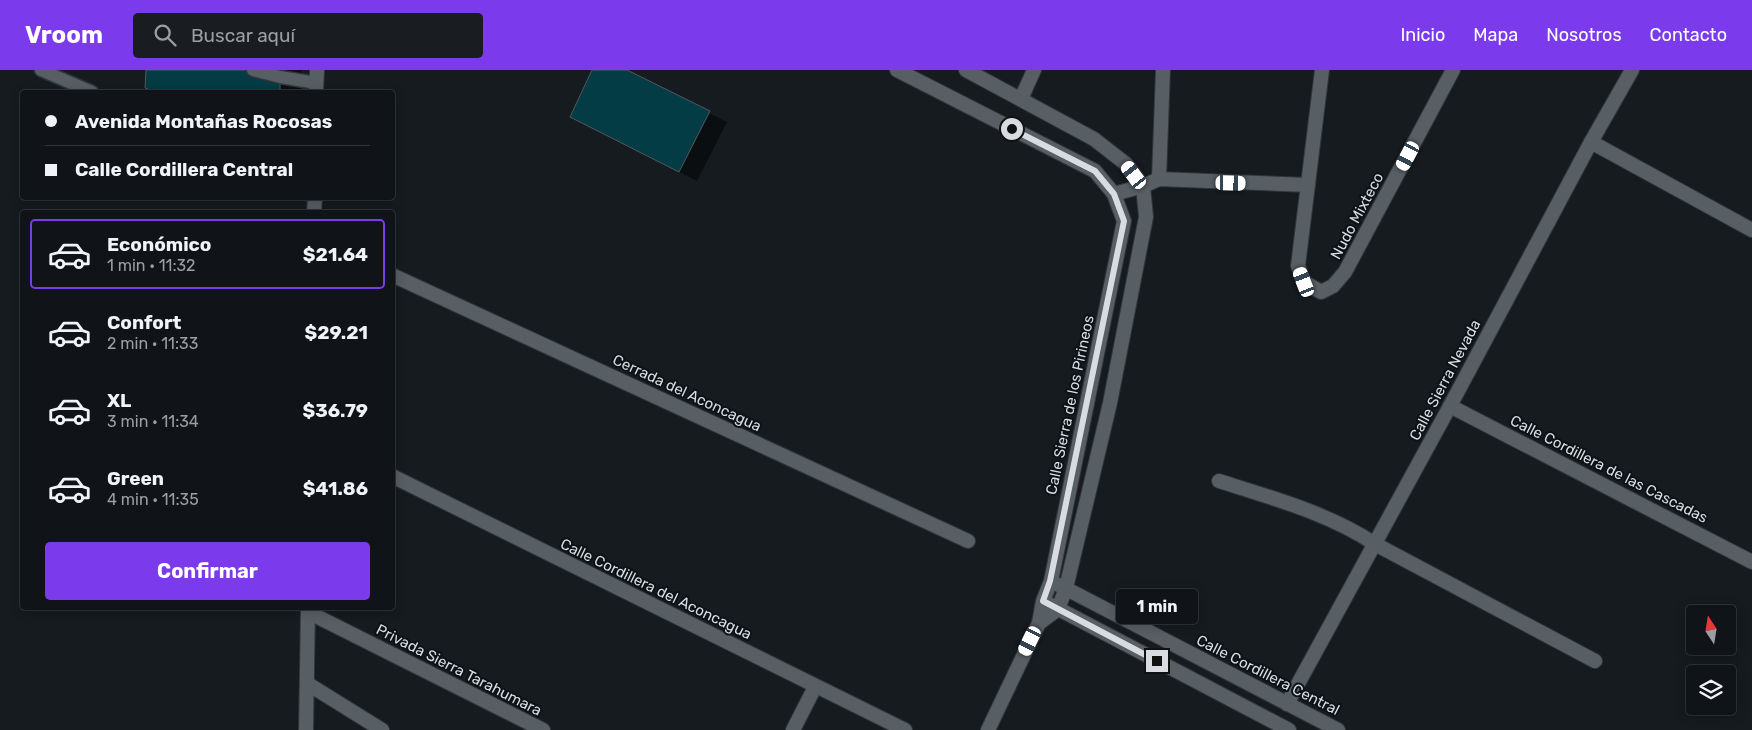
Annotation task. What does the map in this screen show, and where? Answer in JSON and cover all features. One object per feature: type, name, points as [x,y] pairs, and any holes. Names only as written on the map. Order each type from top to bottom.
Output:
[{"type":"street","name":"Calle Sierra de los Pirineos","points":[[897,70],[1095,171],[1114,194],[1124,221],[1050,581],[1043,601],[1039,624],[988,730]]},
{"type":"street","points":[[966,70],[1094,138],[1126,164],[1143,186],[1146,217],[1110,403],[1066,588],[1058,609]]},
{"type":"street","points":[[1021,99],[1034,70]]},
{"type":"street","points":[[1159,179],[1163,70]]},
{"type":"street","name":"Nudo Mixteco","points":[[1322,70],[1298,266],[1304,282],[1321,292],[1333,286],[1345,272],[1453,70]]},
{"type":"street","name":"Calle Sierra Nevada","points":[[1287,704],[1450,406],[1591,142],[1632,70]]},
{"type":"street","points":[[1591,142],[1752,230]]},
{"type":"street","points":[[1114,194],[1143,186],[1159,179],[1308,185]]},
{"type":"street","name":"Cerrada del Aconcagua","points":[[395,276],[968,542]]},
{"type":"street","name":"Calle Cordillera de las Cascadas","points":[[1450,406],[1752,562]]},
{"type":"street","name":"Calle Cordillera del Aconcagua","points":[[395,477],[905,730]]},
{"type":"street","points":[[1218,481],[1309,510],[1362,535],[1375,544],[1595,661]]},
{"type":"street","name":"Calle Cordillera Central","points":[[1050,581],[1338,730]]},
{"type":"street","points":[[1043,601],[1289,730]]},
{"type":"street","name":"Calle Sierra de los Pirineos","points":[[1039,624],[1058,609]]},
{"type":"street","points":[[306,730],[308,610]]},
{"type":"street","name":"Privada Sierra Tarahumara","points":[[308,610],[542,730]]},
{"type":"street","points":[[308,684],[382,730]]},
{"type":"street","points":[[793,730],[815,687]]},
{"type":"lane","points":[[41,70],[87,90]]},
{"type":"lane","points":[[253,70],[280,77],[316,82]]},
{"type":"building","points":[[146,70],[280,70],[280,90],[150,90],[145,88]]},
{"type":"building","points":[[592,70],[627,70],[710,111],[679,172],[570,117]]},
{"type":"route","points":[[1012,129],[1095,171],[1114,194],[1124,221],[1050,581],[1043,601],[1157,661]]}]
